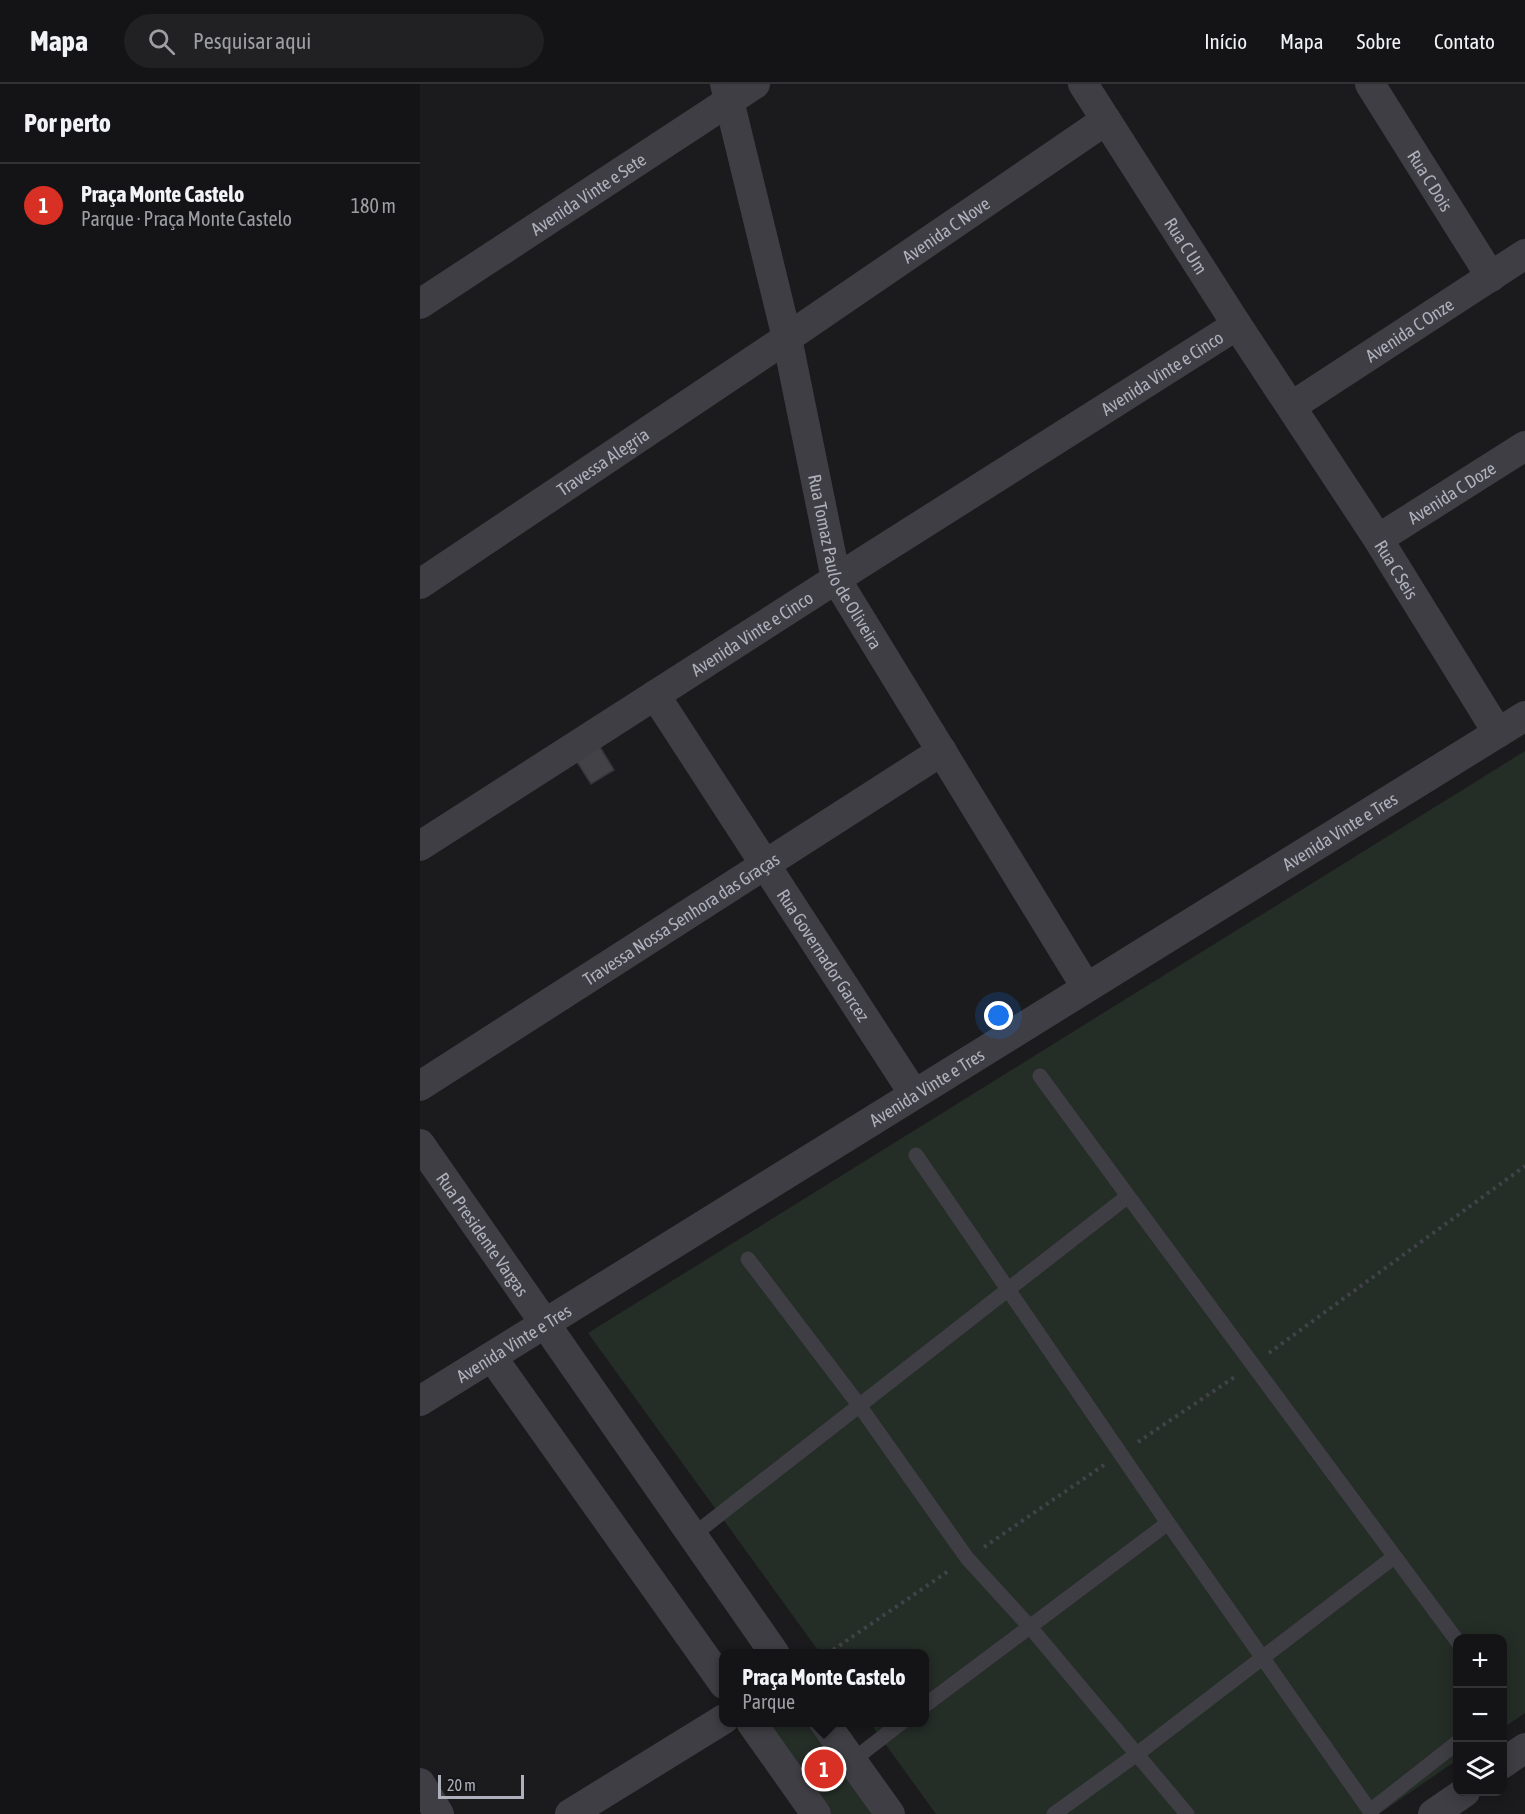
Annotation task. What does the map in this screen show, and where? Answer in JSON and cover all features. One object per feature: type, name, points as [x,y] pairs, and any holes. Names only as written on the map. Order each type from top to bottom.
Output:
[{"type":"street","name":"Avenida Vinte e Sete","points":[[420,304],[727,93],[755,84]]},
{"type":"street","name":"Rua C Um","points":[[1083,84],[1237,325],[1292,406]]},
{"type":"street","name":"Rua C Dois","points":[[1370,84],[1491,277]]},
{"type":"street","name":"Rua Tomaz Paulo de Oliveira","points":[[727,93],[787,338],[836,579],[1086,987]]},
{"type":"street","name":"Avenida C Nove","points":[[787,338],[1106,120]]},
{"type":"street","name":"Avenida C Onze","points":[[1292,406],[1525,254]]},
{"type":"street","name":"Avenida Vinte e Cinco","points":[[420,846],[1237,325]]},
{"type":"street","name":"Travessa Alegria","points":[[420,584],[787,338]]},
{"type":"street","name":"Rua C Seis","points":[[1292,406],[1498,733]]},
{"type":"street","name":"Avenida C Doze","points":[[1378,540],[1525,446]]},
{"type":"street","name":"Rua Governador Garcez","points":[[655,695],[914,1094]]},
{"type":"street","name":"Avenida Vinte e Tres","points":[[420,1401],[1525,716]]},
{"type":"street","name":"Travessa Nossa Senhora das Graças","points":[[420,1086],[942,751]]},
{"type":"street","name":"Rua Presidente Vargas","points":[[420,1144],[768,1649]]},
{"type":"street","points":[[492,1357],[719,1678]]},
{"type":"street","points":[[570,1814],[719,1721]]},
{"type":"street","points":[[755,1727],[816,1814]]},
{"type":"street","points":[[828,1727],[890,1814]]},
{"type":"street","points":[[1507,1761],[1525,1748]]},
{"type":"street","points":[[420,1783],[439,1814]]},
{"type":"street","points":[[1433,1814],[1458,1796]]},
{"type":"lane","points":[[1040,1076],[1453,1635]]},
{"type":"lane","points":[[916,1155],[1168,1522],[1264,1657],[1368,1812],[1453,1746]]},
{"type":"lane","points":[[692,1536],[1128,1196]]},
{"type":"lane","points":[[748,1259],[859,1405],[967,1558],[1030,1627],[1187,1814]]},
{"type":"lane","points":[[929,1702],[1168,1522]]},
{"type":"lane","points":[[1054,1814],[1137,1754],[1395,1557]]},
{"type":"lane","points":[[852,1761],[896,1727]]},
{"type":"path","points":[[833,1649],[1292,1338],[1525,1166]]},
{"type":"shaded area","points":[[1525,751],[1525,1713],[1507,1725],[1507,1634],[1453,1634],[1453,1763],[1379,1814],[936,1814],[873,1727],[929,1727],[929,1649],[817,1649],[588,1333]]},
{"type":"shaded area","points":[[770,1727],[817,1727],[880,1814],[831,1814]]},
{"type":"building","points":[[597,742],[614,770],[591,784],[574,757]]},
{"type":"place","name":"Praça Monte Castelo","points":[[824,1769]]}]
